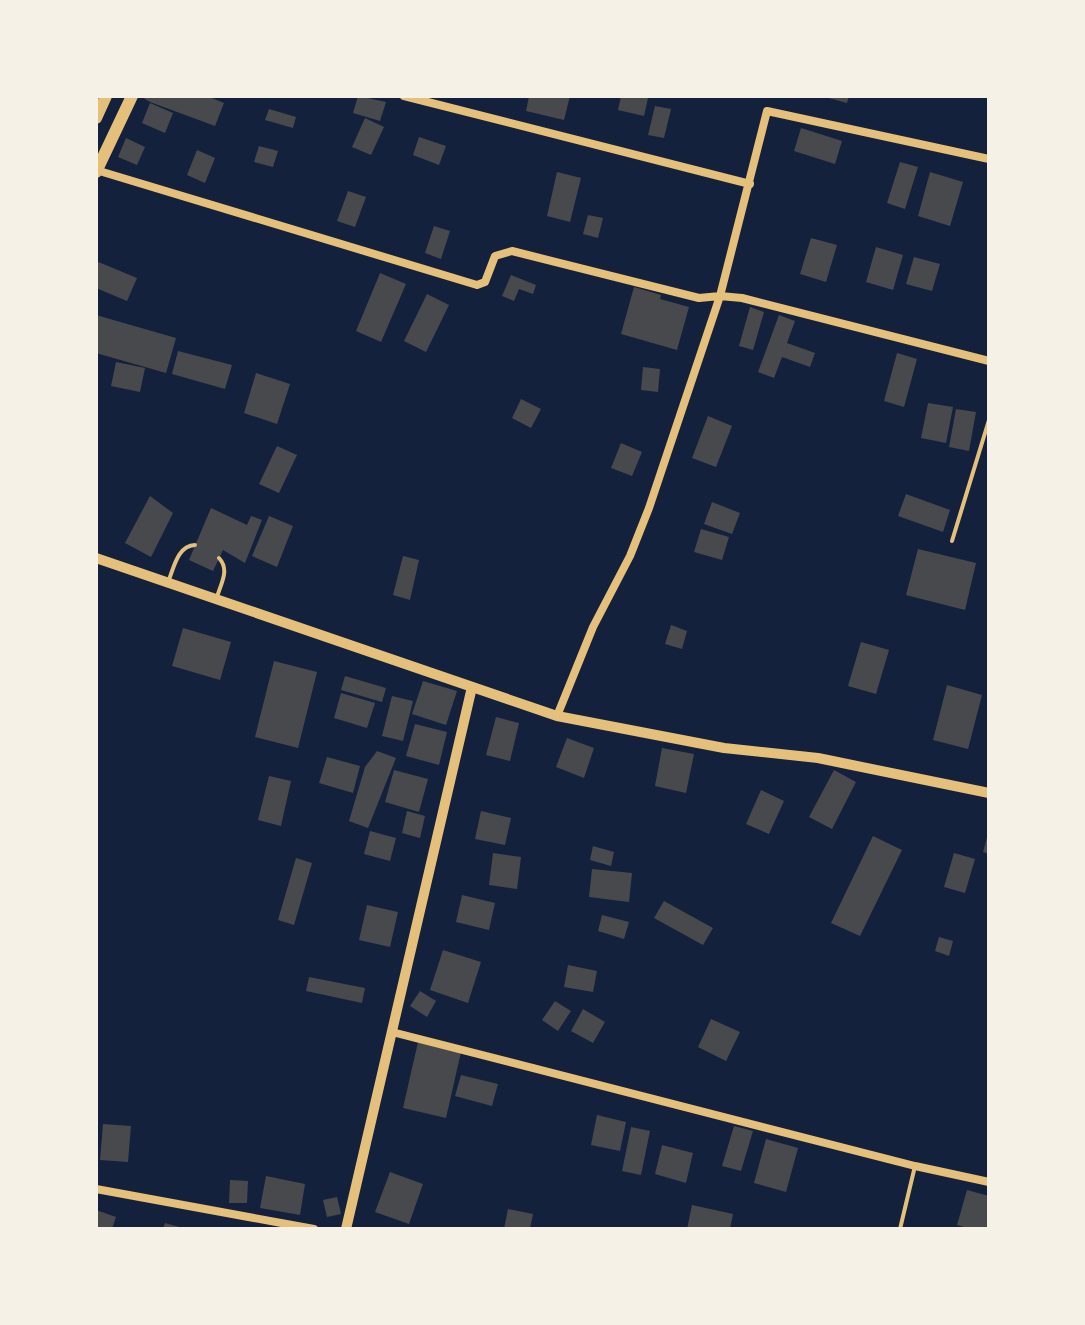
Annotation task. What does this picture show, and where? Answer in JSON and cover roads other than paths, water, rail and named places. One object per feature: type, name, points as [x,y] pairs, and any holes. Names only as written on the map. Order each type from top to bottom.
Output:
[{"type":"main road","points":[[96,118],[106,96]]},
{"type":"main road","points":[[96,171],[132,96]]},
{"type":"street","points":[[404,96],[750,184]]},
{"type":"street","points":[[557,716],[593,627],[630,556],[649,508],[720,296],[767,111],[989,159]]},
{"type":"street","points":[[96,171],[477,285],[485,282],[495,256],[512,251],[699,298],[742,298],[989,361]]},
{"type":"street","points":[[96,558],[557,716],[724,748],[818,758],[989,793]]},
{"type":"street","points":[[346,1229],[472,687]]},
{"type":"street","points":[[392,1032],[915,1166],[989,1182]]},
{"type":"street","points":[[96,1189],[314,1229]]},
{"type":"lane","points":[[952,541],[989,420]]},
{"type":"lane","points":[[168,583],[179,553],[188,545],[195,545]]},
{"type":"lane","points":[[216,599],[226,570],[219,558]]},
{"type":"lane","points":[[900,1229],[915,1166]]}]
